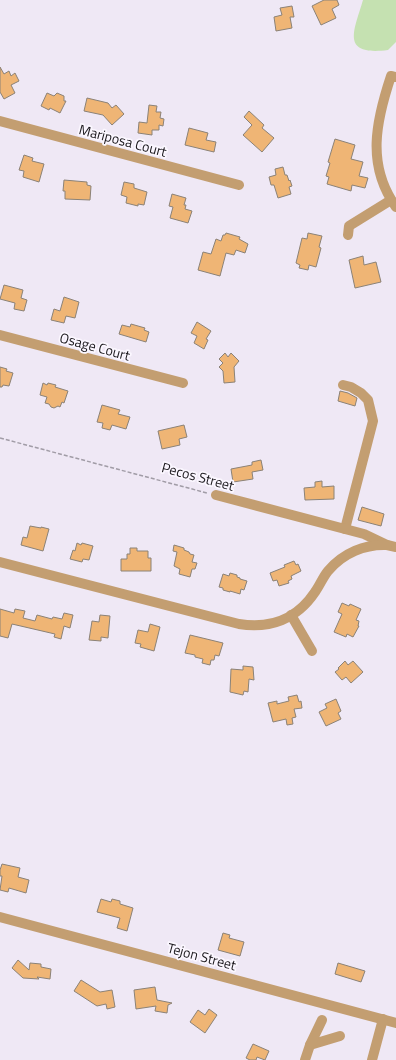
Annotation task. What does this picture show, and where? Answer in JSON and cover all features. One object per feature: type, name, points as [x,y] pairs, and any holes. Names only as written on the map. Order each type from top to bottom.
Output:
[{"type":"street","points":[[348,235],[349,226],[393,203],[378,169],[377,139],[381,106],[394,76]]},
{"type":"street","name":"Mariposa Court","points":[[0,121],[239,185]]},
{"type":"street","name":"Osage Court","points":[[0,335],[184,383]]},
{"type":"street","points":[[343,385],[351,387],[361,393],[368,400],[373,421],[345,529]]},
{"type":"street","name":"Pecos Street","points":[[216,495],[364,534],[392,546]]},
{"type":"street","name":"Pecos Street","points":[[0,562],[239,624],[256,626],[269,625],[291,615],[306,603],[326,574],[338,561],[347,555],[360,549],[374,546],[392,546]]},
{"type":"street","points":[[291,615],[312,651]]},
{"type":"street","name":"Tejon Street","points":[[0,918],[396,1023]]},
{"type":"street","points":[[372,1060],[383,1019]]},
{"type":"street","points":[[305,1060],[310,1045],[322,1020]]},
{"type":"street","points":[[310,1045],[340,1036]]},
{"type":"path","name":"Pecos Street","points":[[0,438],[216,495]]},
{"type":"green space","points":[[363,0],[396,0],[396,42],[388,50],[373,51],[363,49],[357,45],[354,39],[356,22]]},
{"type":"building","points":[[324,0],[337,0],[339,5],[332,9],[336,18],[321,25],[312,6]]},
{"type":"building","points":[[292,6],[294,17],[290,17],[292,28],[276,31],[274,17],[282,15],[280,8]]},
{"type":"building","points":[[0,67],[4,74],[9,71],[11,76],[15,73],[19,81],[11,85],[15,93],[4,99],[0,92]]},
{"type":"building","points":[[47,93],[54,96],[57,93],[64,96],[64,101],[66,101],[60,113],[50,108],[49,110],[41,106]]},
{"type":"building","points":[[87,98],[108,103],[112,108],[116,105],[124,114],[112,125],[103,115],[84,111]]},
{"type":"building","points":[[149,105],[157,106],[156,112],[161,112],[160,118],[164,119],[163,126],[159,125],[159,130],[152,130],[152,135],[138,133],[139,122],[147,123]]},
{"type":"building","points":[[249,111],[264,125],[262,128],[274,138],[262,152],[243,135],[252,125],[244,117]]},
{"type":"building","points":[[189,128],[208,133],[206,140],[216,142],[214,152],[185,145]]},
{"type":"building","points":[[335,139],[355,145],[351,159],[363,162],[359,176],[368,178],[365,188],[352,185],[351,191],[327,184],[329,177],[326,176],[330,163],[328,162]]},
{"type":"building","points":[[24,155],[33,158],[32,161],[44,164],[39,182],[23,177],[24,171],[19,170]]},
{"type":"building","points":[[283,167],[285,175],[287,175],[292,186],[289,187],[291,194],[278,198],[274,185],[271,185],[269,177],[276,175],[275,169]]},
{"type":"building","points":[[64,180],[87,182],[87,185],[91,186],[90,200],[65,199],[65,191],[63,191]]},
{"type":"building","points":[[124,182],[134,184],[134,188],[147,192],[144,205],[138,204],[138,206],[126,203],[127,197],[121,195]]},
{"type":"building","points":[[172,194],[186,198],[184,205],[186,205],[185,209],[192,211],[188,223],[170,218],[173,207],[169,206]]},
{"type":"building","points":[[226,233],[240,237],[239,239],[248,244],[245,253],[236,250],[234,255],[226,253],[220,276],[198,270],[203,252],[211,254],[216,239],[221,241],[223,235]]},
{"type":"building","points":[[308,233],[322,236],[319,247],[321,248],[316,267],[309,265],[308,270],[299,268],[300,265],[296,263],[302,238],[307,239]]},
{"type":"building","points":[[363,256],[364,265],[376,262],[381,282],[355,288],[349,260]]},
{"type":"building","points":[[4,285],[23,290],[21,298],[27,300],[24,311],[14,309],[15,303],[0,299]]},
{"type":"building","points":[[64,297],[79,302],[75,318],[66,316],[64,323],[51,320],[54,309],[60,311]]},
{"type":"building","points":[[197,322],[211,331],[206,339],[208,340],[204,349],[194,343],[197,336],[191,333]]},
{"type":"building","points":[[131,324],[145,328],[144,330],[149,332],[146,342],[119,334],[122,325],[130,327]]},
{"type":"building","points":[[225,353],[228,357],[231,353],[239,361],[234,367],[235,382],[224,383],[223,371],[219,367],[223,363],[219,359]]},
{"type":"building","points":[[0,367],[13,373],[9,386],[3,385],[0,387]]},
{"type":"building","points":[[43,383],[47,385],[48,383],[56,385],[55,387],[68,391],[64,403],[62,402],[60,407],[58,406],[54,408],[45,403],[47,397],[40,395]]},
{"type":"building","points":[[340,391],[357,398],[355,406],[338,401]]},
{"type":"building","points":[[102,405],[120,410],[118,414],[130,417],[126,429],[112,425],[110,430],[102,428],[103,423],[97,422]]},
{"type":"building","points":[[184,425],[187,437],[179,439],[180,445],[162,449],[158,431]]},
{"type":"building","points":[[261,460],[263,470],[252,472],[253,479],[233,482],[231,469],[252,465],[252,462]]},
{"type":"building","points":[[322,481],[322,487],[334,486],[334,499],[305,500],[304,488],[315,487],[315,482]]},
{"type":"building","points":[[362,507],[384,514],[381,526],[358,520]]},
{"type":"building","points":[[30,526],[49,529],[43,551],[21,545],[23,537],[27,538]]},
{"type":"building","points":[[77,543],[81,545],[82,543],[93,546],[89,560],[83,559],[82,562],[70,559],[73,550],[75,551]]},
{"type":"building","points":[[174,545],[184,548],[184,550],[194,555],[192,562],[197,563],[195,569],[192,569],[190,577],[179,574],[180,569],[174,566],[177,552],[173,551]]},
{"type":"building","points":[[130,548],[137,548],[137,551],[148,551],[148,558],[151,558],[151,571],[121,571],[121,559],[127,559],[127,554],[130,554]]},
{"type":"building","points":[[294,561],[296,565],[298,564],[301,571],[291,576],[292,579],[288,581],[289,583],[279,586],[277,580],[273,581],[270,573],[285,567],[284,565]]},
{"type":"building","points":[[230,573],[247,581],[244,590],[241,589],[240,594],[223,590],[223,588],[219,587],[223,574],[229,576]]},
{"type":"building","points":[[342,603],[349,606],[350,604],[361,609],[356,620],[359,621],[359,626],[353,637],[347,634],[346,637],[334,632],[342,614],[338,612]]},
{"type":"building","points":[[0,609],[14,613],[15,609],[25,611],[23,618],[35,621],[37,615],[52,619],[53,617],[62,619],[64,613],[73,615],[70,628],[64,626],[61,639],[54,637],[55,634],[12,624],[8,638],[0,636]]},
{"type":"building","points":[[100,615],[110,616],[108,638],[101,637],[101,641],[89,640],[92,621],[99,622]]},
{"type":"building","points":[[150,624],[160,627],[154,651],[140,647],[141,644],[135,643],[138,630],[148,632]]},
{"type":"building","points":[[190,635],[223,643],[219,656],[215,655],[214,660],[211,660],[210,665],[202,663],[203,659],[195,657],[195,655],[185,653]]},
{"type":"building","points":[[345,661],[348,665],[353,661],[363,672],[351,683],[346,677],[342,680],[335,672]]},
{"type":"building","points":[[243,666],[253,667],[254,680],[249,679],[248,692],[244,691],[243,695],[230,692],[231,669],[243,670]]},
{"type":"building","points":[[297,695],[299,702],[301,701],[302,708],[294,709],[296,717],[292,718],[293,724],[287,725],[286,719],[273,722],[268,703],[277,701],[277,704],[289,701],[288,697]]},
{"type":"building","points":[[336,699],[341,711],[338,713],[341,719],[326,726],[319,712],[327,708],[325,704]]},
{"type":"building","points":[[2,864],[20,868],[18,877],[29,880],[26,893],[9,888],[8,892],[0,890],[2,876],[0,876],[0,870]]},
{"type":"building","points":[[101,899],[111,902],[112,899],[120,901],[120,904],[133,908],[127,931],[117,928],[120,918],[97,912]]},
{"type":"building","points":[[223,933],[230,935],[229,938],[244,942],[240,956],[218,950]]},
{"type":"building","points":[[18,960],[29,970],[30,963],[41,964],[41,967],[51,969],[50,979],[37,977],[39,979],[23,978],[12,968]]},
{"type":"building","points":[[338,963],[365,971],[361,982],[335,974]]},
{"type":"building","points":[[81,980],[100,992],[112,990],[115,1007],[107,1009],[106,1004],[97,1006],[74,991]]},
{"type":"building","points":[[155,987],[157,1000],[172,1003],[168,1005],[167,1013],[155,1011],[156,1006],[136,1009],[134,990]]},
{"type":"building","points":[[209,1009],[217,1015],[205,1033],[190,1022],[198,1010],[205,1015]]},
{"type":"building","points":[[253,1044],[269,1051],[265,1060],[257,1057],[256,1060],[246,1058]]}]
